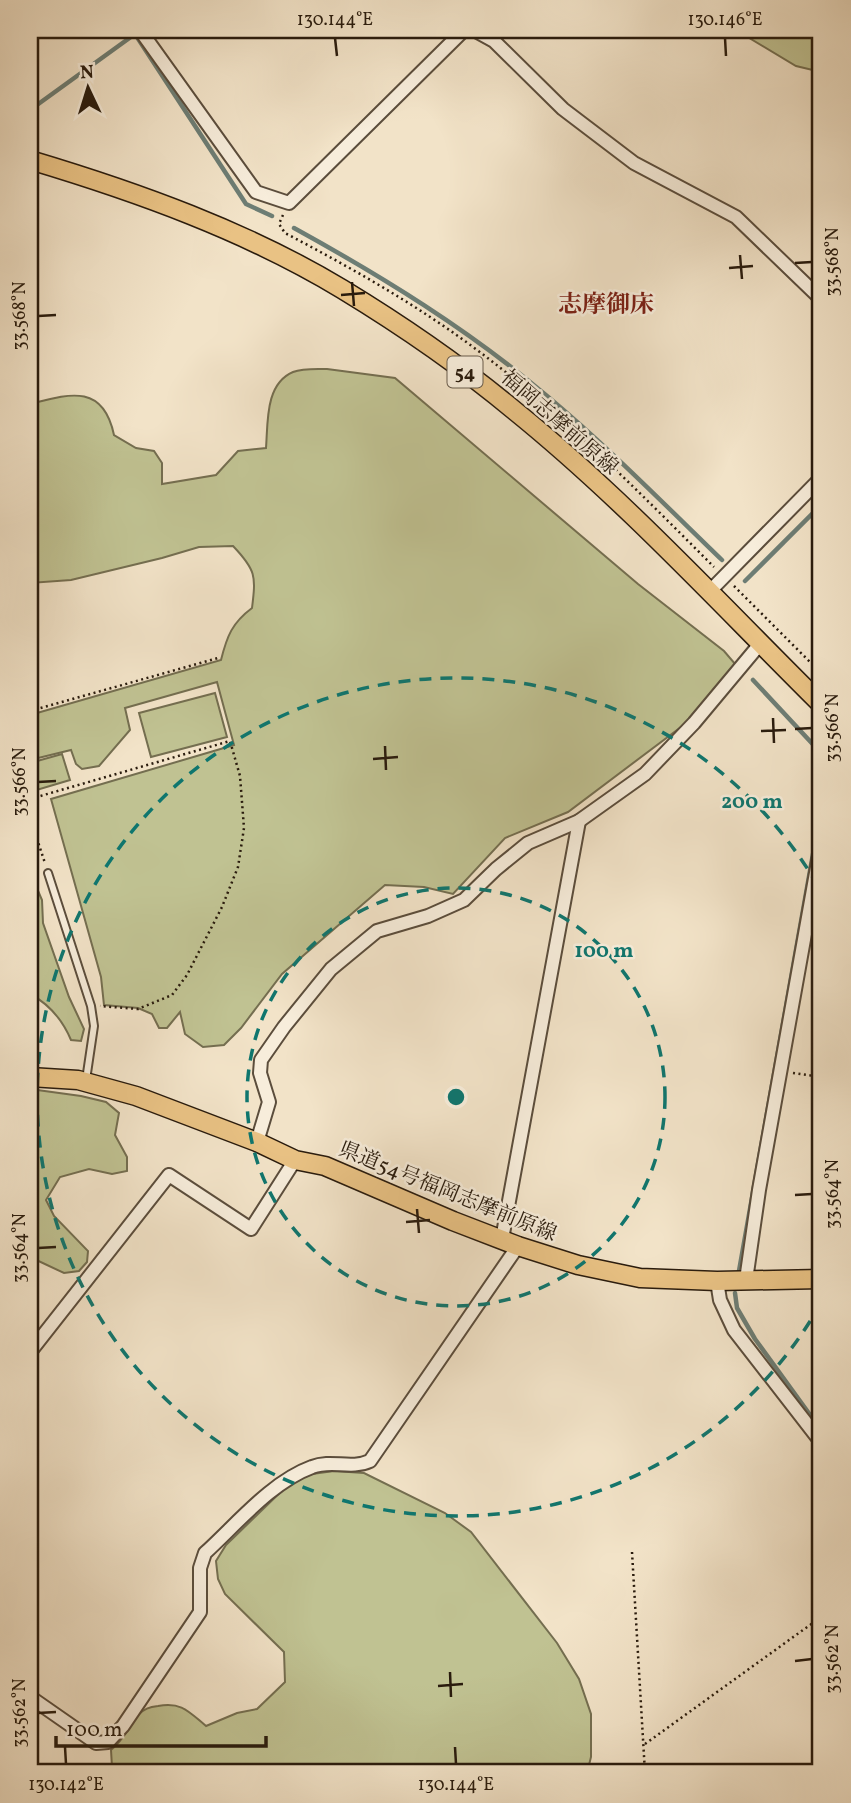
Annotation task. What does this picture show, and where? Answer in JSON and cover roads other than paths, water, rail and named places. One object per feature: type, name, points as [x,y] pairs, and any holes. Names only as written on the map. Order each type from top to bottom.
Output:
[{"type":"main road","name":"福岡志摩前原線","points":[[30,160],[162,204],[289,260],[341,288],[431,346],[518,413],[592,478],[821,704]]},
{"type":"main road","name":"県道54号福岡志摩前原線","points":[[30,1077],[85,1082],[136,1096],[257,1142],[295,1160],[325,1166],[453,1221],[578,1265],[640,1278],[717,1281],[821,1279]]},
{"type":"street","points":[[140,30],[256,192],[289,203],[464,30]]},
{"type":"street","points":[[474,30],[494,41],[563,109],[634,163],[736,217],[821,299]]},
{"type":"street","points":[[709,592],[821,478]]},
{"type":"street","points":[[257,1142],[268,1102],[260,1073],[261,1060],[331,969],[377,931],[428,916],[464,900],[496,869],[528,844],[579,821],[645,774],[694,723],[760,644]]},
{"type":"street","points":[[30,1697],[96,1743],[108,1742],[123,1726],[200,1612],[201,1567],[205,1553],[284,1479],[314,1466],[335,1464],[358,1467],[370,1461],[510,1242],[579,821]]},
{"type":"street","points":[[746,1280],[821,845]]},
{"type":"street","points":[[30,1352],[169,1175],[251,1229],[295,1160]]},
{"type":"street","points":[[717,1281],[720,1300],[734,1329],[821,1442]]},
{"type":"lane","points":[[48,873],[91,1006],[94,1026],[85,1082]]},
{"type":"waterway","points":[[30,110],[135,34],[246,204],[272,216]]},
{"type":"waterway","points":[[294,228],[425,306],[517,372],[592,435],[722,560]]},
{"type":"waterway","points":[[745,581],[821,505]]},
{"type":"waterway","points":[[753,680],[821,753]]},
{"type":"waterway","points":[[739,1271],[821,809]]},
{"type":"waterway","points":[[735,1293],[737,1308],[755,1339],[821,1430]]},
{"type":"district","name":"志摩御床","points":[[606,304]]}]
